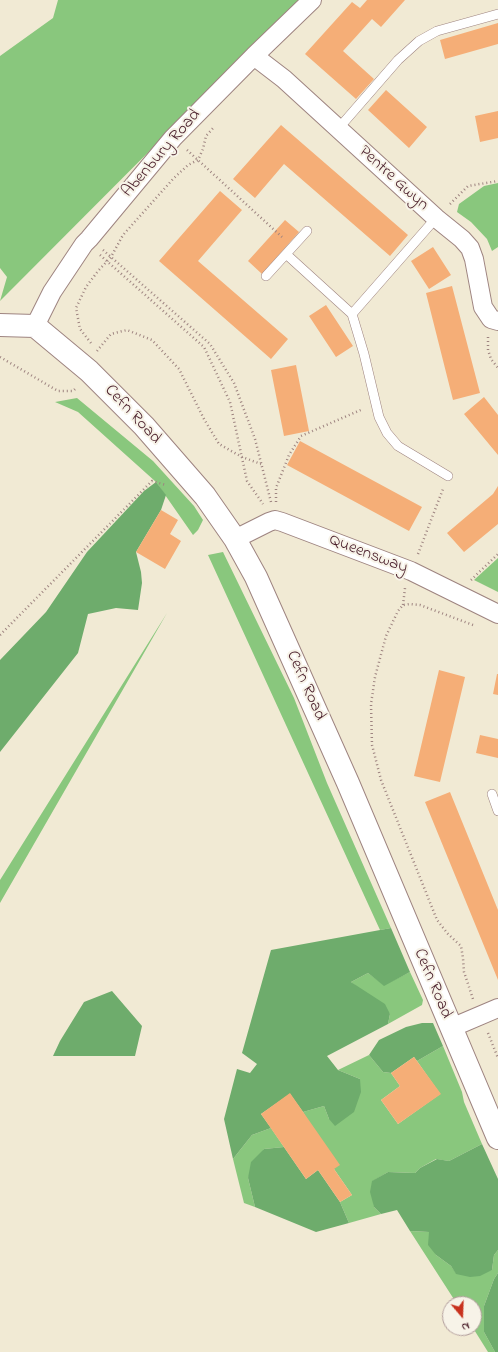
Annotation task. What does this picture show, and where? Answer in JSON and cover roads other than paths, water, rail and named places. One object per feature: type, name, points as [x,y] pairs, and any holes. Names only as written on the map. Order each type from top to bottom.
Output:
[{"type":"street","name":"Abenbury Road","points":[[35,326],[52,292],[87,241],[173,138],[312,0]]},
{"type":"street","name":"Pentre Gwyn","points":[[254,56],[284,79],[436,218],[462,239],[470,248],[474,259],[483,307],[494,320]]},
{"type":"street","points":[[0,325],[35,326]]},
{"type":"street","name":"Cefn Road","points":[[35,326],[89,371],[154,438],[205,496],[235,539],[256,577],[348,784],[498,1138]]},
{"type":"street","name":"Queensway","points":[[235,539],[275,520],[411,571],[498,614]]},
{"type":"street","points":[[451,1028],[498,1008]]},
{"type":"lane","points":[[338,129],[398,60],[419,41],[437,32],[498,14]]},
{"type":"lane","points":[[352,314],[436,218]]},
{"type":"lane","points":[[266,276],[307,231]]},
{"type":"lane","points":[[286,254],[352,314],[364,354],[379,417],[387,432],[398,446],[448,476]]},
{"type":"lane","points":[[492,794],[498,811]]}]
